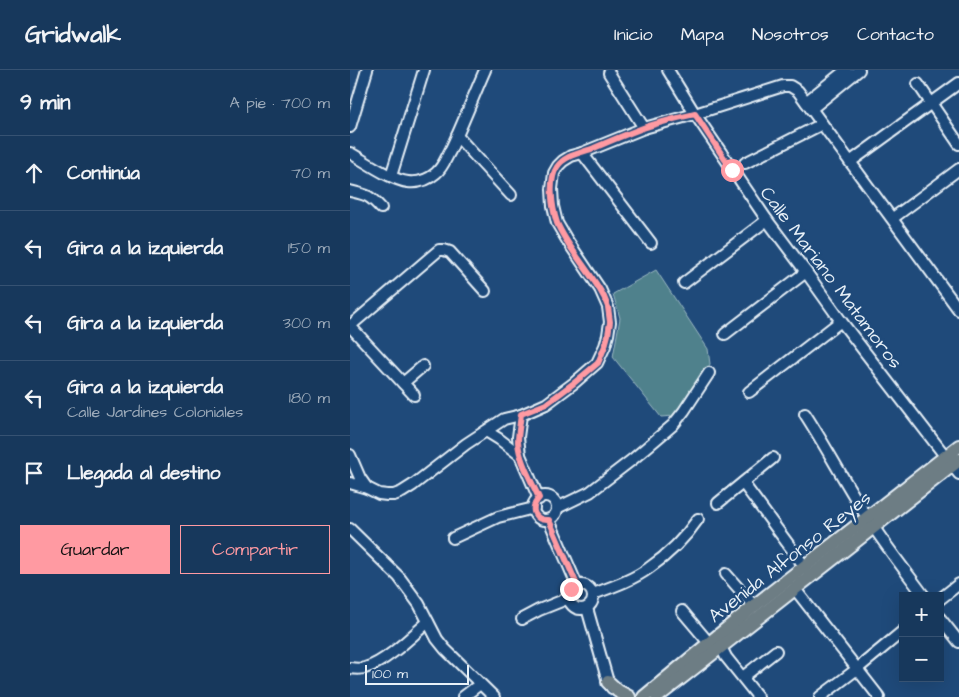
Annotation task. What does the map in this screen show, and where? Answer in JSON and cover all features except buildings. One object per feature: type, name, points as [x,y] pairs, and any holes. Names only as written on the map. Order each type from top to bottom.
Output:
[{"type":"main road","name":"Avenida Alfonso Reyes","points":[[657,697],[715,645],[726,640],[743,623],[754,606],[805,567],[954,464],[959,446]]},
{"type":"main road","name":"Avenida Alfonso Reyes","points":[[644,697],[795,589],[871,523]]},
{"type":"main road","points":[[608,682],[612,697]]},
{"type":"main road","points":[[608,682],[618,691],[629,697]]},
{"type":"street","points":[[350,127],[352,107],[367,70]]},
{"type":"street","points":[[391,176],[424,70]]},
{"type":"street","points":[[350,152],[405,182],[423,181],[430,177],[442,167],[485,70]]},
{"type":"street","name":"Calle Mariano Matamoros","points":[[668,70],[695,114],[767,220],[841,321],[954,464]]},
{"type":"street","points":[[806,102],[850,72]]},
{"type":"street","points":[[609,73],[644,128]]},
{"type":"street","points":[[850,162],[959,83]]},
{"type":"street","points":[[918,84],[959,144]]},
{"type":"street","points":[[350,483],[379,494],[394,495],[402,492],[504,419],[546,404],[598,363],[608,335],[610,322],[608,307],[604,297],[566,240],[557,223],[552,189],[554,173],[563,161],[571,156],[644,128],[783,86],[794,87],[806,102],[959,310]]},
{"type":"street","points":[[744,163],[822,124]]},
{"type":"street","points":[[457,136],[511,195]]},
{"type":"street","points":[[582,153],[652,243]]},
{"type":"street","points":[[892,218],[959,169]]},
{"type":"street","points":[[350,192],[366,195],[381,208]]},
{"type":"street","points":[[684,283],[767,220]]},
{"type":"street","points":[[414,395],[350,326],[439,250],[450,252],[485,291]]},
{"type":"street","points":[[725,334],[806,272]]},
{"type":"street","points":[[749,392],[841,321]]},
{"type":"street","points":[[403,383],[423,366]]},
{"type":"street","points":[[557,508],[596,487],[673,425],[709,374]]},
{"type":"street","points":[[453,538],[498,517],[536,503],[543,497],[553,499],[556,503],[555,515],[549,520],[545,520],[538,518],[534,512],[536,503],[520,455],[518,437],[521,414]]},
{"type":"street","points":[[805,414],[871,523],[921,592]]},
{"type":"street","points":[[486,431],[520,455]]},
{"type":"street","points":[[350,455],[360,478],[367,488]]},
{"type":"street","points":[[718,503],[773,458]]},
{"type":"street","points":[[742,483],[805,567]]},
{"type":"street","points":[[549,520],[577,585]]},
{"type":"street","points":[[593,594],[626,581],[649,569],[687,535],[698,520]]},
{"type":"street","points":[[350,529],[399,577],[419,604],[445,649],[494,697]]},
{"type":"street","points":[[726,574],[754,606]]},
{"type":"street","points":[[582,584],[587,586],[593,594],[592,602],[587,608],[582,609],[578,609],[570,604],[568,598],[571,589],[582,584]]},
{"type":"street","points":[[944,596],[959,584]]},
{"type":"street","points":[[795,589],[879,697]]},
{"type":"street","points":[[522,619],[538,610],[568,598]]},
{"type":"street","points":[[587,608],[608,682],[618,697]]},
{"type":"street","points":[[682,611],[726,657],[758,697]]},
{"type":"street","points":[[350,668],[358,669],[371,666],[410,638],[428,622]]},
{"type":"street","points":[[944,623],[959,642]]},
{"type":"street","points":[[820,697],[899,633]]},
{"type":"street","points":[[743,677],[776,652]]},
{"type":"street","points":[[463,697],[480,684]]},
{"type":"green space","points":[[656,270],[708,349],[710,364],[694,392],[674,416],[661,417],[613,357],[620,318],[613,294]]},
{"type":"route","points":[[571,589],[577,585],[549,520],[538,518],[534,512],[534,504],[539,498],[520,455],[518,444],[519,427],[521,414],[546,404],[598,363],[605,346],[610,322],[608,307],[600,289],[566,240],[557,223],[553,206],[552,189],[554,173],[563,161],[571,156],[644,128],[695,114],[732,170]]}]
